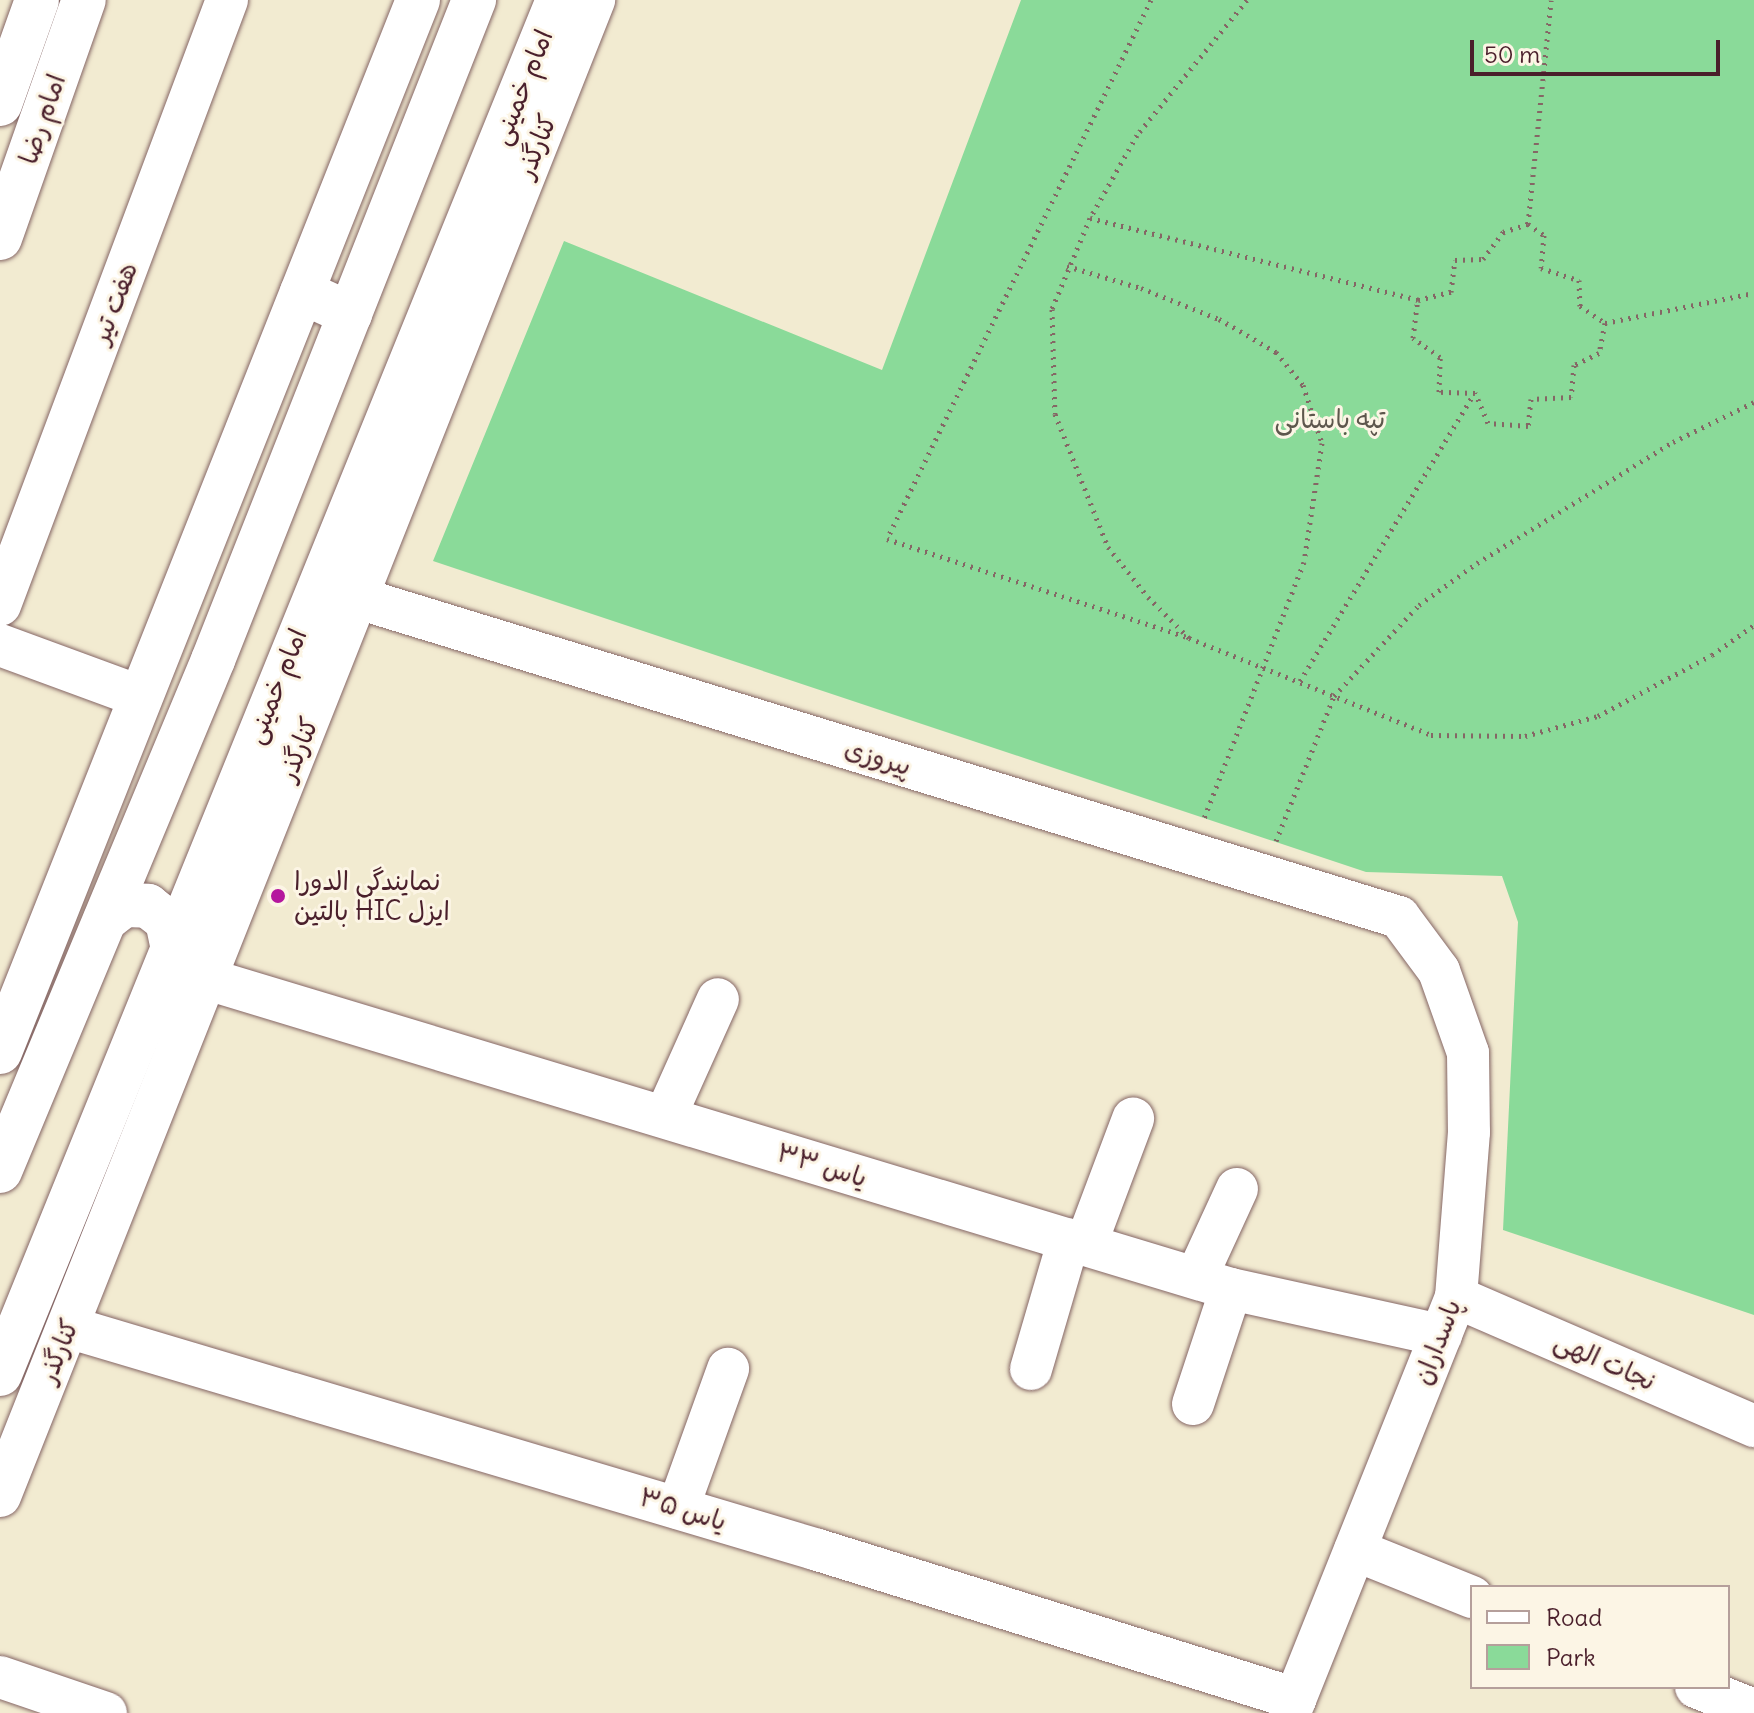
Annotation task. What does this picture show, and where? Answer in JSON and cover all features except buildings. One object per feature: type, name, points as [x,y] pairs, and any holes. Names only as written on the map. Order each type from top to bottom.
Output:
[{"type":"main road","name":"امام رضا","points":[[0,238],[84,0]]},
{"type":"main road","points":[[0,1052],[418,0]]},
{"type":"main road","points":[[0,1171],[166,772],[474,0]]},
{"type":"main road","name":"امام خمینی","points":[[0,1374],[230,799],[539,90],[558,0]]},
{"type":"main road","name":"امام رضا","points":[[0,104],[21,18]]},
{"type":"main road","points":[[302,292],[350,314]]},
{"type":"main road","points":[[166,772],[170,785],[191,803],[204,806],[230,799]]},
{"type":"main road","points":[[105,920],[124,905],[148,906],[167,921],[172,945]]},
{"type":"street","name":"هفت تیر","points":[[0,605],[227,0]]},
{"type":"street","name":"کنارگذر","points":[[0,1496],[358,598],[539,90],[594,0]]},
{"type":"street","name":"پیروزی","points":[[358,598],[1399,917]]},
{"type":"street","points":[[0,645],[141,697]]},
{"type":"street","name":"پاسداران","points":[[1292,1706],[1456,1297],[1469,1132],[1468,1053],[1439,971],[1399,917]]},
{"type":"street","name":"یاس ۳۳","points":[[207,979],[1214,1283],[1441,1335]]},
{"type":"street","points":[[665,1117],[718,999]]},
{"type":"street","points":[[1031,1369],[1077,1242],[1133,1119]]},
{"type":"street","points":[[1193,1404],[1214,1283],[1237,1189]]},
{"type":"street","name":"نجات الهی","points":[[1456,1297],[1754,1426]]},
{"type":"street","name":"یاس ۳۵","points":[[68,1327],[678,1508],[1292,1706]]},
{"type":"street","points":[[678,1508],[728,1369]]},
{"type":"street","points":[[1355,1550],[1470,1596]]},
{"type":"street","points":[[0,1677],[106,1713]]},
{"type":"street","points":[[1701,1689],[1754,1710]]},
{"type":"path","points":[[1151,0],[887,539],[1189,638],[1431,735],[1525,736],[1598,716],[1712,655],[1754,625]]},
{"type":"path","points":[[1189,638],[1108,547],[1055,414],[1052,309],[1067,266],[1090,218],[1137,135],[1247,0]]},
{"type":"path","points":[[1528,224],[1551,0]]},
{"type":"path","points":[[1090,218],[1418,300],[1451,292],[1455,260],[1483,259],[1503,232],[1528,224]]},
{"type":"path","points":[[1528,224],[1544,235],[1541,268],[1579,280],[1580,306],[1605,323],[1754,293]]},
{"type":"path","points":[[1067,266],[1141,288],[1219,319],[1276,352],[1303,385],[1322,443],[1319,483],[1304,562],[1191,853]]},
{"type":"path","points":[[1418,300],[1413,338],[1440,357],[1439,392],[1475,393]]},
{"type":"path","points":[[1475,393],[1488,423],[1528,426],[1531,399],[1571,397],[1574,365],[1599,353],[1605,323]]},
{"type":"path","points":[[1300,681],[1475,393]]},
{"type":"path","points":[[1263,875],[1334,696],[1419,605],[1477,563],[1673,442],[1754,402]]},
{"type":"green space","name":"تپه باستانی","points":[[1021,0],[1754,0],[1754,1315],[1503,1230],[1518,922],[1502,876],[1366,872],[433,561],[564,241],[882,370]]},
{"type":"place","name":"نمایندگی الدورا بالتین HIC ایزل","points":[[278,896]]}]
